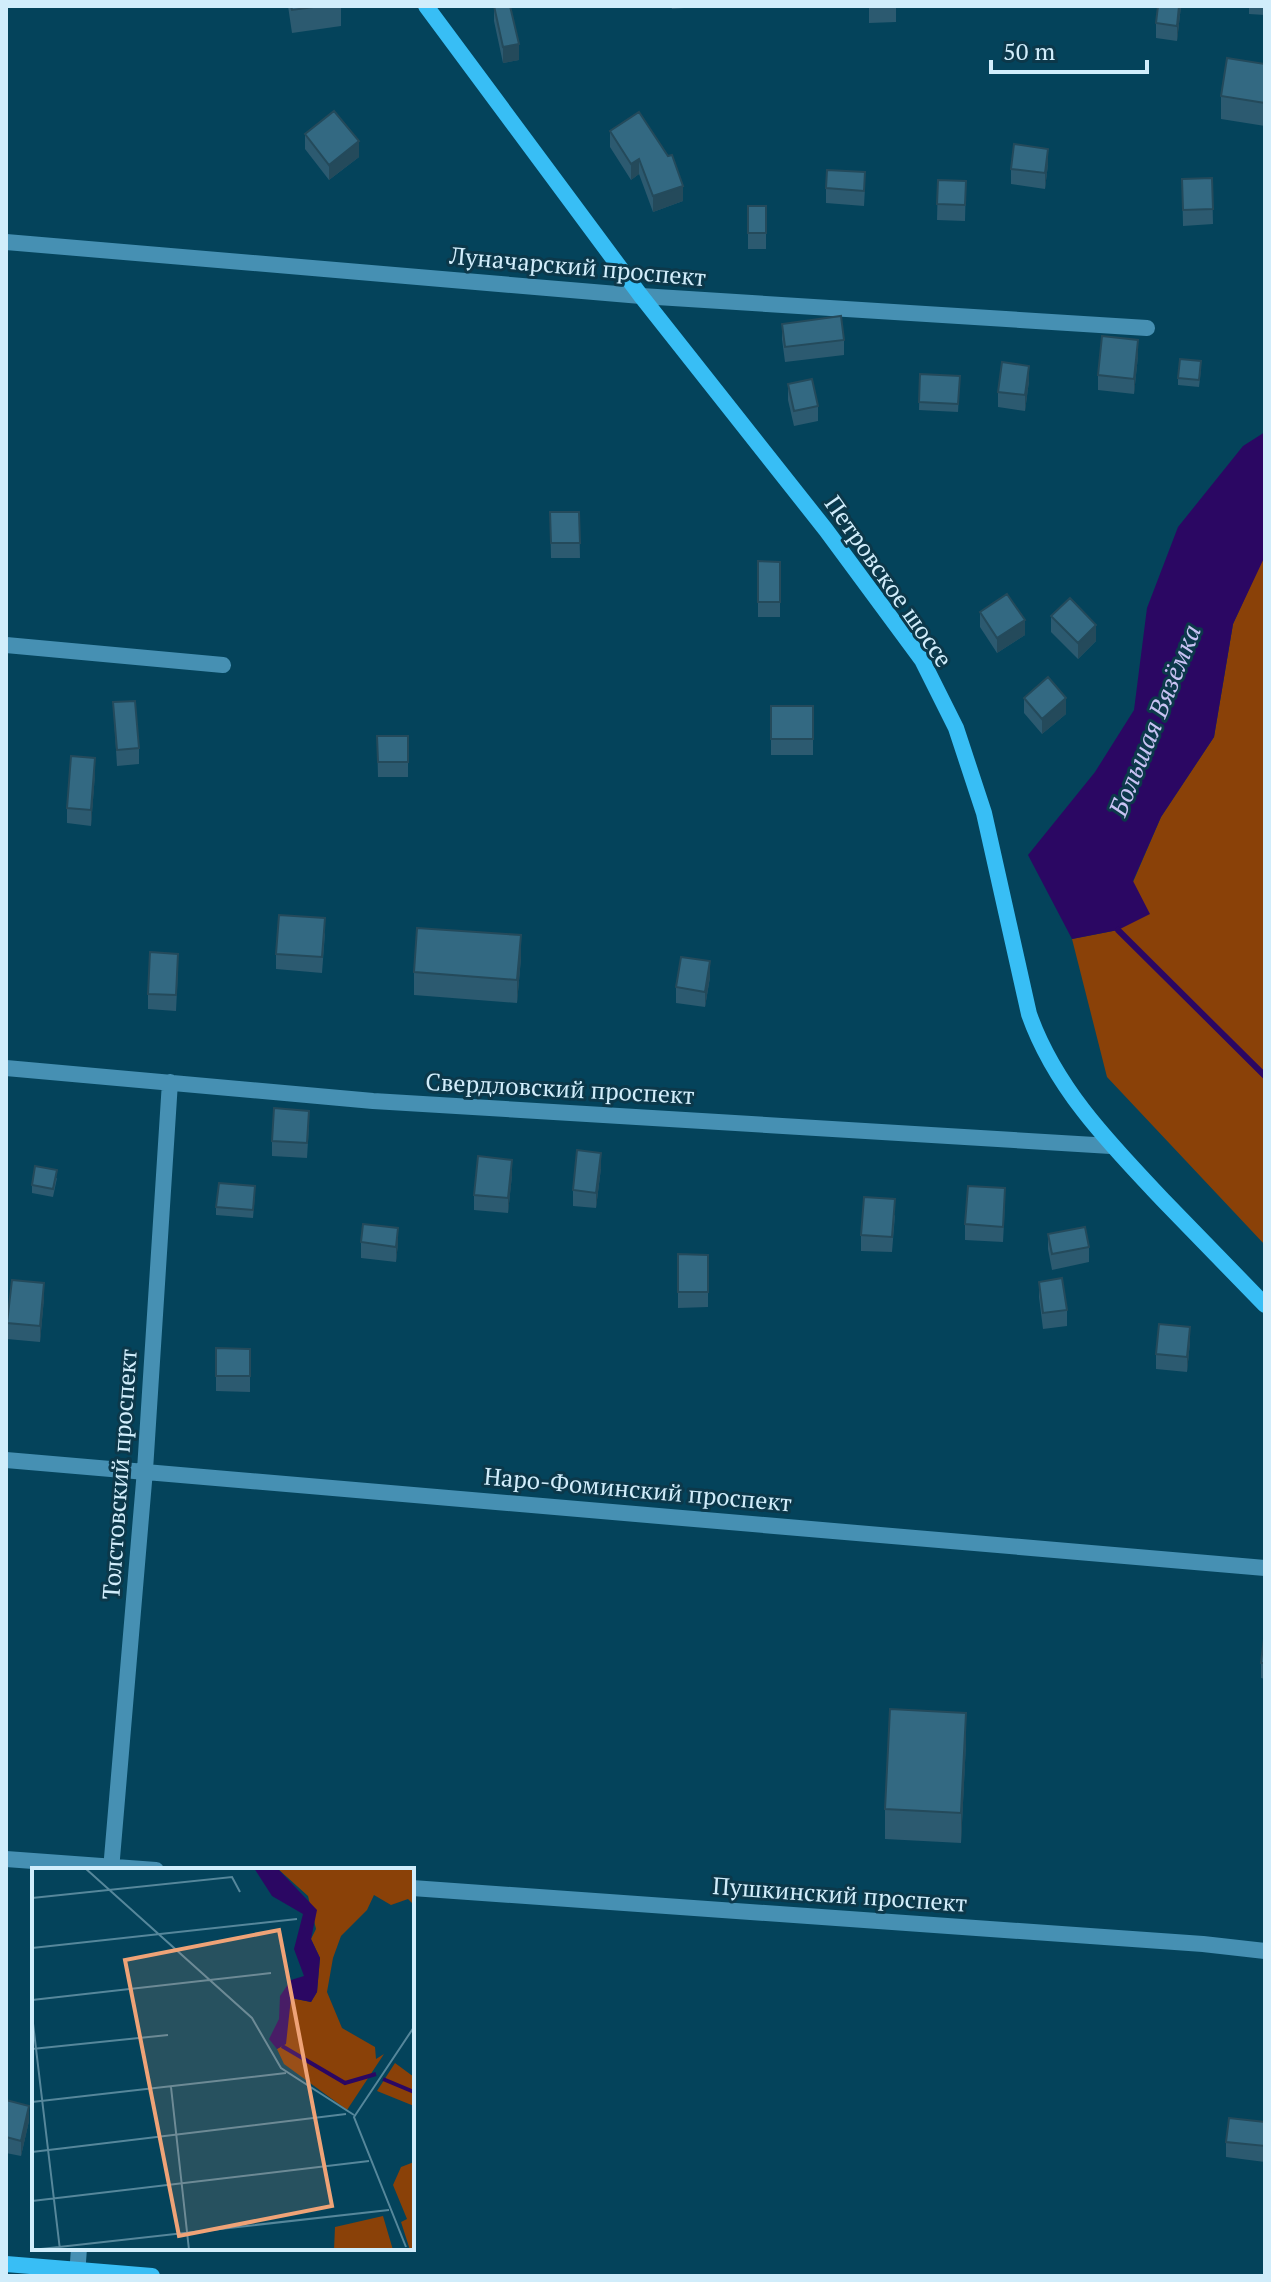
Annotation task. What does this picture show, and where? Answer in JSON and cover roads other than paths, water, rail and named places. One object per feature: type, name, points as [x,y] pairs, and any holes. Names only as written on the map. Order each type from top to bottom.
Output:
[{"type":"street","name":"Петровское шоссе","points":[[426,6],[641,296],[826,530],[922,660],[956,728],[984,813],[1029,1014],[1038,1039],[1077,1104],[1111,1146],[1265,1305]]},
{"type":"street","name":"Луначарский проспект","points":[[6,242],[641,296],[1147,328]]},
{"type":"street","points":[[6,645],[223,665]]},
{"type":"street","name":"Свердловский проспект","points":[[6,1068],[373,1101],[1111,1146]]},
{"type":"street","name":"Толстовский проспект","points":[[111,1868],[145,1470],[170,1082]]},
{"type":"street","name":"Наро-Фоминский проспект","points":[[6,1460],[1265,1568]]},
{"type":"street","points":[[6,1859],[111,1868]]},
{"type":"street","name":"Пушкинский проспект","points":[[414,1888],[1203,1944],[1265,1951]]},
{"type":"street","points":[[77,2273],[79,2250]]},
{"type":"street","points":[[6,2264],[77,2273],[152,2276]]},
{"type":"water","points":[[1265,432],[1265,556],[1233,624],[1214,737],[1161,817],[1133,881],[1150,914],[1118,930],[1072,939],[1028,855],[1095,772],[1134,710],[1147,608],[1178,527],[1243,446]]},
{"type":"waterway","name":"Большая Вязёмка","points":[[1118,930],[1265,1076]]}]
